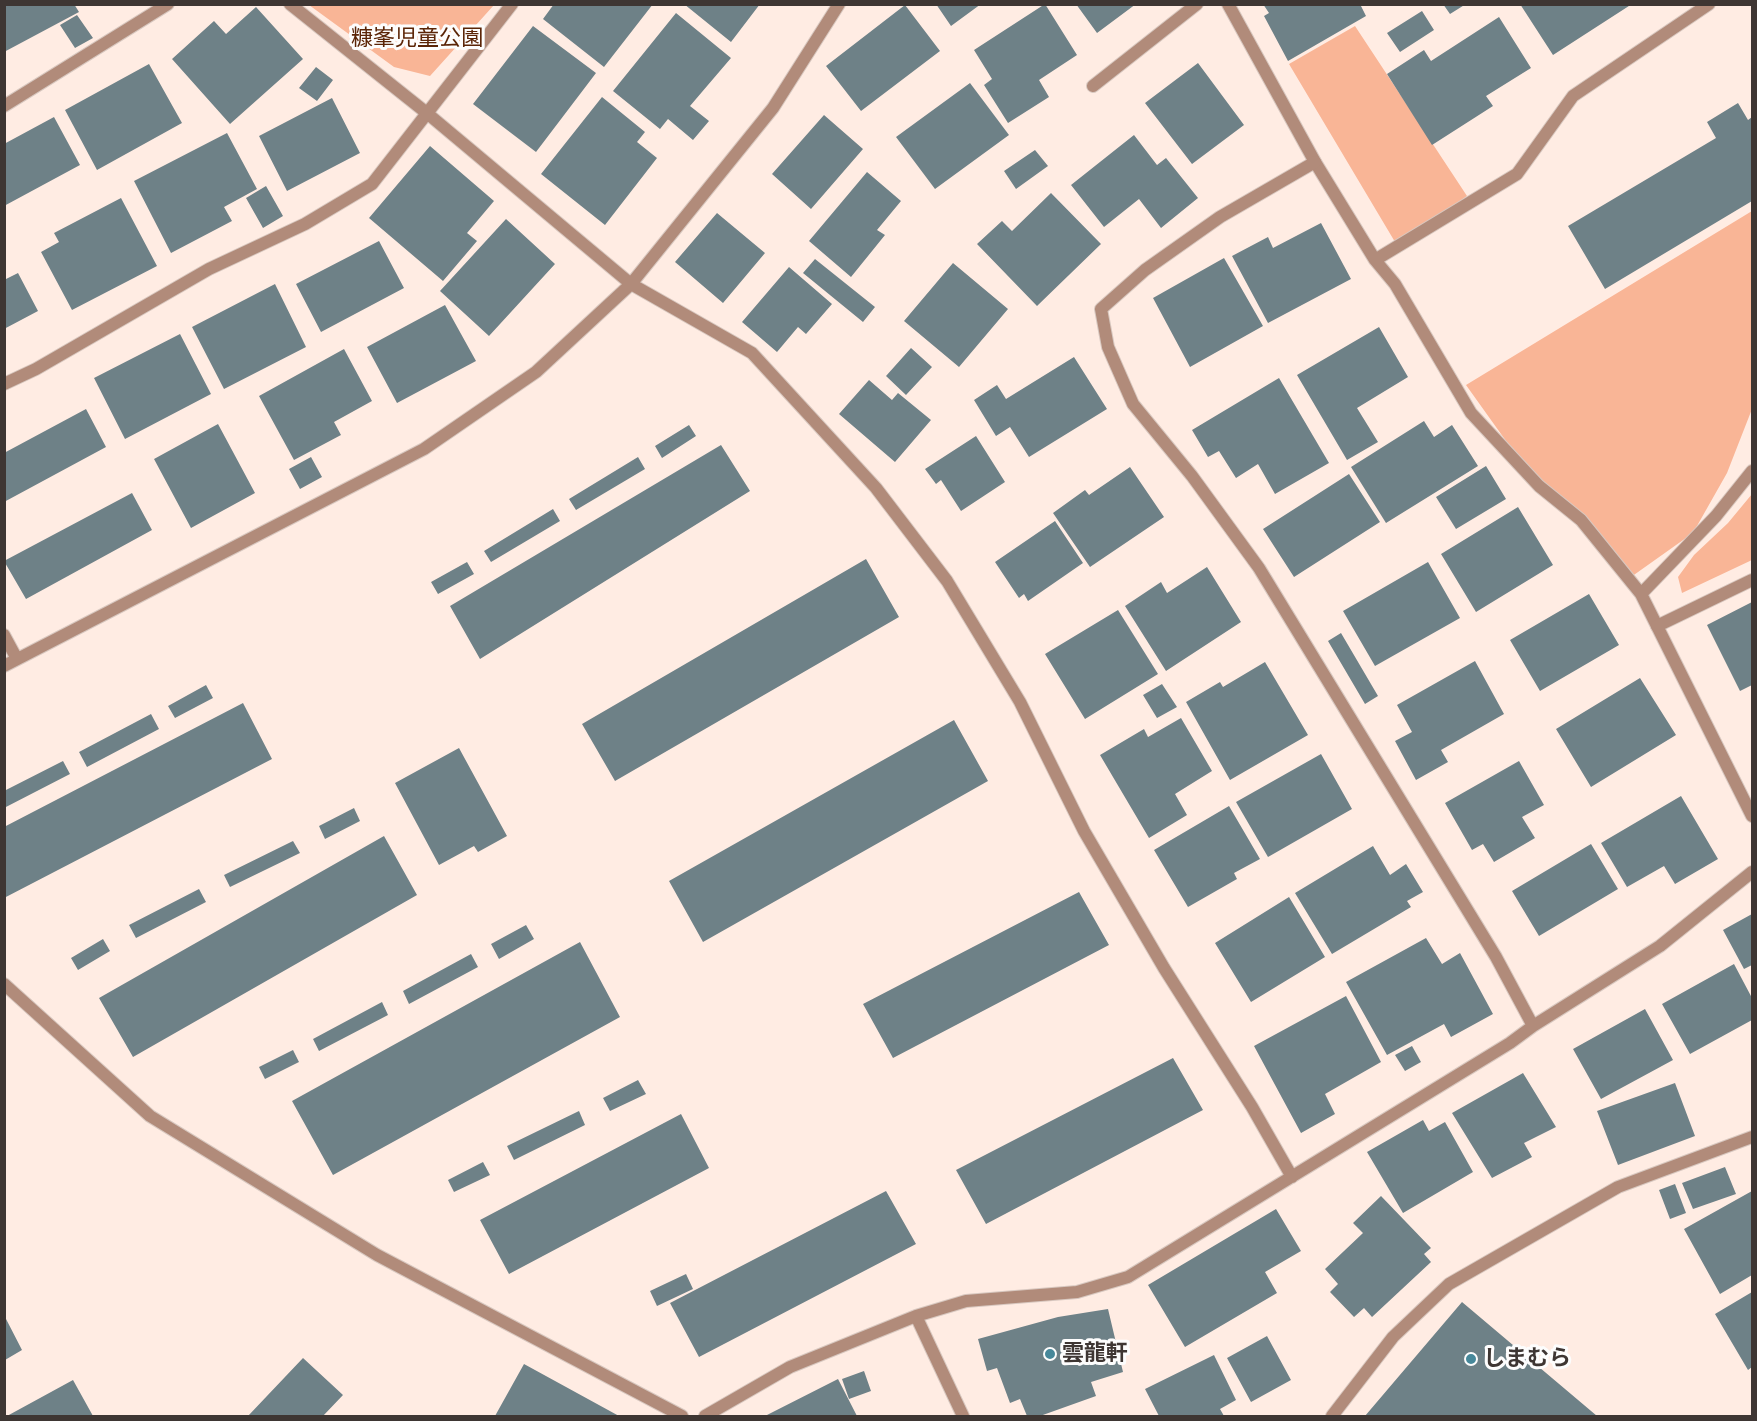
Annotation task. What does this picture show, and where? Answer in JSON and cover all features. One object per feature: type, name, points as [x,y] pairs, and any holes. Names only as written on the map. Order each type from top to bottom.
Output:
[{"type":"street","points":[[4,106],[168,4]]},
{"type":"street","points":[[290,4],[428,114],[631,284],[752,353],[876,488],[947,581],[1020,702],[1084,831],[1292,1177]]},
{"type":"street","points":[[4,384],[36,369],[209,269],[306,224],[372,184],[428,114],[490,29],[512,4]]},
{"type":"street","points":[[4,666],[424,449],[536,372],[631,284],[773,108],[839,4]]},
{"type":"street","points":[[1093,86],[1197,4]]},
{"type":"street","points":[[1228,4],[1315,162],[1375,260],[1395,285],[1471,413],[1539,486],[1581,520],[1641,594],[1752,816]]},
{"type":"street","points":[[1375,260],[1517,174],[1573,96],[1709,4]]},
{"type":"street","points":[[1315,162],[1220,217],[1136,277],[1101,309],[1108,347],[1133,404],[1192,476],[1259,568],[1496,957],[1533,1026]]},
{"type":"street","points":[[1641,594],[1716,516],[1752,471]]},
{"type":"street","points":[[1657,626],[1752,580]]},
{"type":"street","points":[[4,635],[17,659]]},
{"type":"street","points":[[705,1416],[790,1367],[916,1317],[966,1301],[1077,1292],[1128,1276],[1510,1043],[1660,946],[1752,872]]},
{"type":"street","points":[[4,984],[150,1116],[377,1255],[682,1416]]},
{"type":"street","points":[[1332,1416],[1393,1337],[1449,1284],[1618,1187],[1752,1137]]},
{"type":"street","points":[[916,1317],[963,1416]]},
{"type":"green space","name":"糠峯児童公園","points":[[309,5],[494,5],[430,76],[394,67]]},
{"type":"green space","points":[[1355,26],[1467,196],[1398,247],[1289,64]]},
{"type":"green space","points":[[1752,211],[1752,409],[1727,473],[1693,533],[1631,577],[1506,441],[1466,385]]},
{"type":"green space","points":[[1752,494],[1752,560],[1682,593],[1678,577],[1694,555],[1728,523]]},
{"type":"building","points":[[4,4],[74,4],[79,12],[4,52]]},
{"type":"building","points":[[554,4],[653,4],[604,67],[543,19]]},
{"type":"building","points":[[684,4],[760,4],[731,42]]},
{"type":"building","points":[[936,4],[981,4],[951,26]]},
{"type":"building","points":[[1045,4],[1077,55],[1039,80],[1049,97],[1008,123],[984,85],[992,79],[974,50]]},
{"type":"building","points":[[1076,4],[1136,4],[1097,33]]},
{"type":"building","points":[[1263,4],[1360,4],[1366,16],[1288,61],[1264,16],[1269,13]]},
{"type":"building","points":[[1443,4],[1466,4],[1450,14]]},
{"type":"building","points":[[1520,4],[1632,4],[1553,55]]},
{"type":"building","points":[[905,5],[940,51],[861,111],[826,66]]},
{"type":"building","points":[[256,7],[303,59],[230,124],[172,59],[214,21],[226,34]]},
{"type":"building","points":[[1422,11],[1434,30],[1400,52],[1387,33]]},
{"type":"building","points":[[676,13],[731,58],[690,106],[709,121],[693,140],[668,119],[660,129],[613,91]]},
{"type":"building","points":[[77,15],[93,38],[75,48],[60,25]]},
{"type":"building","points":[[1499,17],[1531,68],[1486,96],[1493,106],[1432,145],[1387,74],[1424,50],[1431,61]]},
{"type":"building","points":[[533,26],[596,73],[536,152],[473,104]]},
{"type":"building","points":[[1198,63],[1244,125],[1192,164],[1145,103]]},
{"type":"building","points":[[149,64],[182,123],[97,170],[65,110]]},
{"type":"building","points":[[316,67],[333,80],[317,101],[299,88]]},
{"type":"building","points":[[970,83],[1009,135],[935,189],[896,137]]},
{"type":"building","points":[[602,97],[645,132],[637,142],[657,158],[605,225],[541,174]]},
{"type":"building","points":[[332,98],[360,153],[287,191],[259,136]]},
{"type":"building","points":[[1738,103],[1748,120],[1752,117],[1752,201],[1605,289],[1568,226],[1716,138],[1707,122]]},
{"type":"building","points":[[824,115],[863,149],[811,209],[772,174]]},
{"type":"building","points":[[54,117],[80,165],[4,206],[4,144]]},
{"type":"building","points":[[227,133],[257,189],[224,207],[232,221],[171,253],[134,181]]},
{"type":"building","points":[[1134,135],[1157,165],[1166,158],[1198,198],[1161,228],[1139,199],[1104,227],[1071,185]]},
{"type":"building","points":[[430,146],[494,201],[467,233],[477,241],[443,281],[369,218]]},
{"type":"building","points":[[1035,150],[1048,166],[1016,189],[1004,171]]},
{"type":"building","points":[[867,172],[901,201],[877,230],[885,235],[851,277],[809,241]]},
{"type":"building","points":[[266,186],[283,216],[263,228],[246,198]]},
{"type":"building","points":[[1051,193],[1101,244],[1037,306],[977,244],[1002,221],[1012,231]]},
{"type":"building","points":[[121,198],[157,266],[72,310],[41,252],[59,242],[54,233]]},
{"type":"building","points":[[717,213],[765,253],[723,303],[675,262]]},
{"type":"building","points":[[506,219],[555,264],[489,336],[440,291]]},
{"type":"building","points":[[1321,223],[1351,279],[1268,323],[1232,256],[1268,237],[1273,248]]},
{"type":"building","points":[[379,241],[404,288],[321,332],[296,284]]},
{"type":"building","points":[[1224,258],[1263,326],[1190,367],[1153,298]]},
{"type":"building","points":[[815,259],[875,307],[863,322],[803,273]]},
{"type":"building","points":[[953,263],[1008,309],[959,367],[904,321]]},
{"type":"building","points":[[789,267],[832,304],[806,334],[798,327],[777,352],[742,322]]},
{"type":"building","points":[[18,273],[38,311],[4,329],[4,280]]},
{"type":"building","points":[[275,284],[306,347],[224,389],[192,327]]},
{"type":"building","points":[[445,305],[476,361],[397,403],[367,347]]},
{"type":"building","points":[[1379,327],[1408,377],[1357,408],[1378,442],[1347,460],[1297,375]]},
{"type":"building","points":[[180,334],[211,394],[125,439],[94,378]]},
{"type":"building","points":[[911,348],[932,367],[906,395],[886,376]]},
{"type":"building","points":[[344,349],[372,401],[334,422],[341,435],[294,460],[259,396]]},
{"type":"building","points":[[1074,357],[1107,409],[1029,457],[1010,427],[996,436],[974,400],[997,385],[1006,399]]},
{"type":"building","points":[[1279,378],[1329,463],[1275,494],[1258,464],[1236,478],[1219,451],[1208,457],[1192,430]]},
{"type":"building","points":[[869,380],[892,400],[898,393],[931,420],[895,462],[839,414]]},
{"type":"building","points":[[86,409],[106,447],[4,502],[4,453]]},
{"type":"building","points":[[1424,421],[1434,437],[1452,425],[1478,466],[1386,523],[1351,467]]},
{"type":"building","points":[[218,424],[255,493],[191,528],[154,459]]},
{"type":"building","points":[[689,425],[696,436],[662,458],[655,446]]},
{"type":"building","points":[[976,436],[1005,482],[961,511],[941,480],[936,484],[925,469]]},
{"type":"building","points":[[721,445],[750,491],[480,659],[450,606]]},
{"type":"building","points":[[311,457],[322,477],[300,489],[289,469]]},
{"type":"building","points":[[638,457],[645,469],[576,510],[569,499]]},
{"type":"building","points":[[1486,466],[1506,499],[1456,529],[1436,497]]},
{"type":"building","points":[[1130,467],[1164,517],[1090,567],[1053,513],[1085,490],[1089,495]]},
{"type":"building","points":[[1349,474],[1380,522],[1294,577],[1263,529]]},
{"type":"building","points":[[132,493],[152,530],[26,599],[4,561]]},
{"type":"building","points":[[1518,507],[1553,565],[1476,612],[1441,554]]},
{"type":"building","points":[[553,509],[560,521],[491,562],[484,551]]},
{"type":"building","points":[[1055,521],[1083,563],[1028,601],[1024,594],[1019,598],[995,562]]},
{"type":"building","points":[[866,559],[899,617],[615,781],[582,724]]},
{"type":"building","points":[[467,562],[474,574],[438,594],[431,582]]},
{"type":"building","points":[[1428,562],[1460,618],[1375,666],[1343,611]]},
{"type":"building","points":[[1207,567],[1241,622],[1166,671],[1125,606],[1161,582],[1167,593]]},
{"type":"building","points":[[1589,594],[1619,645],[1540,691],[1510,640]]},
{"type":"building","points":[[1752,602],[1752,685],[1740,691],[1707,625]]},
{"type":"building","points":[[1118,610],[1158,674],[1085,719],[1045,654]]},
{"type":"building","points":[[1341,633],[1378,696],[1365,704],[1328,641]]},
{"type":"building","points":[[1475,661],[1504,714],[1441,750],[1448,762],[1416,780],[1395,741],[1412,732],[1397,705]]},
{"type":"building","points":[[1265,662],[1308,735],[1230,780],[1186,702],[1220,682],[1223,687]]},
{"type":"building","points":[[1640,678],[1676,735],[1591,787],[1556,729]]},
{"type":"building","points":[[1162,684],[1177,707],[1157,718],[1143,695]]},
{"type":"building","points":[[206,685],[213,698],[175,718],[168,706]]},
{"type":"building","points":[[243,703],[272,759],[4,898],[4,827]]},
{"type":"building","points":[[151,714],[159,729],[87,767],[79,752]]},
{"type":"building","points":[[1181,718],[1212,771],[1175,794],[1187,815],[1149,838],[1100,755],[1144,729],[1148,737]]},
{"type":"building","points":[[954,720],[988,781],[703,942],[669,881]]},
{"type":"building","points":[[459,748],[507,836],[478,852],[474,846],[439,865],[395,783]]},
{"type":"building","points":[[1321,754],[1352,809],[1268,857],[1236,802]]},
{"type":"building","points":[[63,761],[70,774],[4,808],[4,791]]},
{"type":"building","points":[[1519,761],[1544,805],[1522,817],[1535,838],[1494,862],[1483,844],[1472,850],[1445,803]]},
{"type":"building","points":[[1681,796],[1718,859],[1675,884],[1664,866],[1627,887],[1601,843]]},
{"type":"building","points":[[1229,806],[1260,859],[1234,873],[1237,879],[1188,907],[1154,850]]},
{"type":"building","points":[[354,808],[360,821],[325,839],[319,826]]},
{"type":"building","points":[[384,836],[417,895],[133,1057],[99,998]]},
{"type":"building","points":[[293,841],[300,853],[230,887],[224,875]]},
{"type":"building","points":[[1591,844],[1618,889],[1539,936],[1512,891]]},
{"type":"building","points":[[1373,846],[1390,875],[1406,864],[1423,892],[1407,901],[1411,907],[1332,954],[1295,893]]},
{"type":"building","points":[[199,889],[206,902],[136,938],[129,925]]},
{"type":"building","points":[[1079,892],[1109,945],[893,1058],[863,1004]]},
{"type":"building","points":[[1289,897],[1325,957],[1251,1002],[1215,943]]},
{"type":"building","points":[[1752,914],[1752,965],[1744,969],[1723,930]]},
{"type":"building","points":[[526,925],[534,939],[499,959],[491,944]]},
{"type":"building","points":[[1426,938],[1442,964],[1460,953],[1493,1014],[1451,1037],[1444,1024],[1387,1055],[1346,982]]},
{"type":"building","points":[[103,939],[110,951],[78,970],[71,958]]},
{"type":"building","points":[[580,942],[620,1017],[333,1175],[292,1101]]},
{"type":"building","points":[[471,954],[478,967],[409,1004],[403,991]]},
{"type":"building","points":[[1734,964],[1752,998],[1752,1020],[1690,1054],[1662,1004]]},
{"type":"building","points":[[1346,996],[1381,1062],[1325,1094],[1335,1114],[1301,1133],[1254,1046]]},
{"type":"building","points":[[382,1002],[388,1015],[319,1051],[313,1039]]},
{"type":"building","points":[[1645,1009],[1673,1060],[1601,1099],[1573,1049]]},
{"type":"building","points":[[1412,1046],[1421,1062],[1405,1071],[1395,1055]]},
{"type":"building","points":[[293,1050],[299,1062],[265,1079],[259,1067]]},
{"type":"building","points":[[1173,1058],[1203,1110],[986,1224],[956,1170]]},
{"type":"building","points":[[1523,1073],[1556,1127],[1524,1143],[1532,1157],[1492,1178],[1452,1113]]},
{"type":"building","points":[[638,1080],[646,1094],[610,1111],[603,1098]]},
{"type":"building","points":[[1675,1083],[1695,1136],[1618,1165],[1597,1111]]},
{"type":"building","points":[[579,1111],[585,1125],[514,1160],[507,1146]]},
{"type":"building","points":[[681,1114],[709,1168],[509,1274],[480,1220]]},
{"type":"building","points":[[1423,1120],[1429,1131],[1445,1122],[1473,1172],[1403,1213],[1367,1152]]},
{"type":"building","points":[[483,1162],[490,1175],[454,1192],[448,1180]]},
{"type":"building","points":[[1725,1167],[1736,1194],[1693,1209],[1682,1183]]},
{"type":"building","points":[[1675,1184],[1686,1213],[1670,1219],[1659,1190]]},
{"type":"building","points":[[886,1191],[916,1244],[699,1357],[670,1303]]},
{"type":"building","points":[[1752,1191],[1752,1275],[1720,1294],[1684,1229]]},
{"type":"building","points":[[1381,1196],[1431,1248],[1424,1254],[1431,1262],[1372,1317],[1364,1308],[1354,1317],[1330,1292],[1338,1284],[1325,1269],[1363,1233],[1353,1223]]},
{"type":"building","points":[[1276,1209],[1301,1251],[1265,1272],[1277,1293],[1185,1347],[1148,1285]]},
{"type":"building","points":[[686,1274],[693,1289],[657,1306],[650,1291]]},
{"type":"building","points":[[1752,1292],[1752,1367],[1748,1370],[1715,1314]]},
{"type":"building","name":"しまむら","points":[[1462,1302],[1597,1416],[1365,1416]]},
{"type":"building","name":"雲龍軒","points":[[1108,1309],[1123,1372],[1091,1382],[1096,1396],[1040,1416],[1027,1416],[1020,1399],[1010,1403],[997,1368],[987,1371],[978,1339],[1058,1317]]},
{"type":"building","points":[[5,1317],[22,1350],[5,1360]]},
{"type":"building","points":[[1267,1336],[1291,1380],[1251,1402],[1227,1358]]},
{"type":"building","points":[[1214,1355],[1236,1400],[1220,1409],[1224,1416],[1159,1416],[1145,1389]]},
{"type":"building","points":[[303,1358],[343,1395],[323,1416],[248,1416]]},
{"type":"building","points":[[524,1364],[619,1416],[495,1416]]},
{"type":"building","points":[[864,1371],[871,1391],[849,1399],[842,1379]]},
{"type":"building","points":[[838,1379],[857,1416],[765,1416]]},
{"type":"building","points":[[73,1380],[93,1416],[7,1416]]},
{"type":"place","name":"雲龍軒","points":[[1050,1354]]},
{"type":"place","name":"しまむら","points":[[1471,1359]]}]
